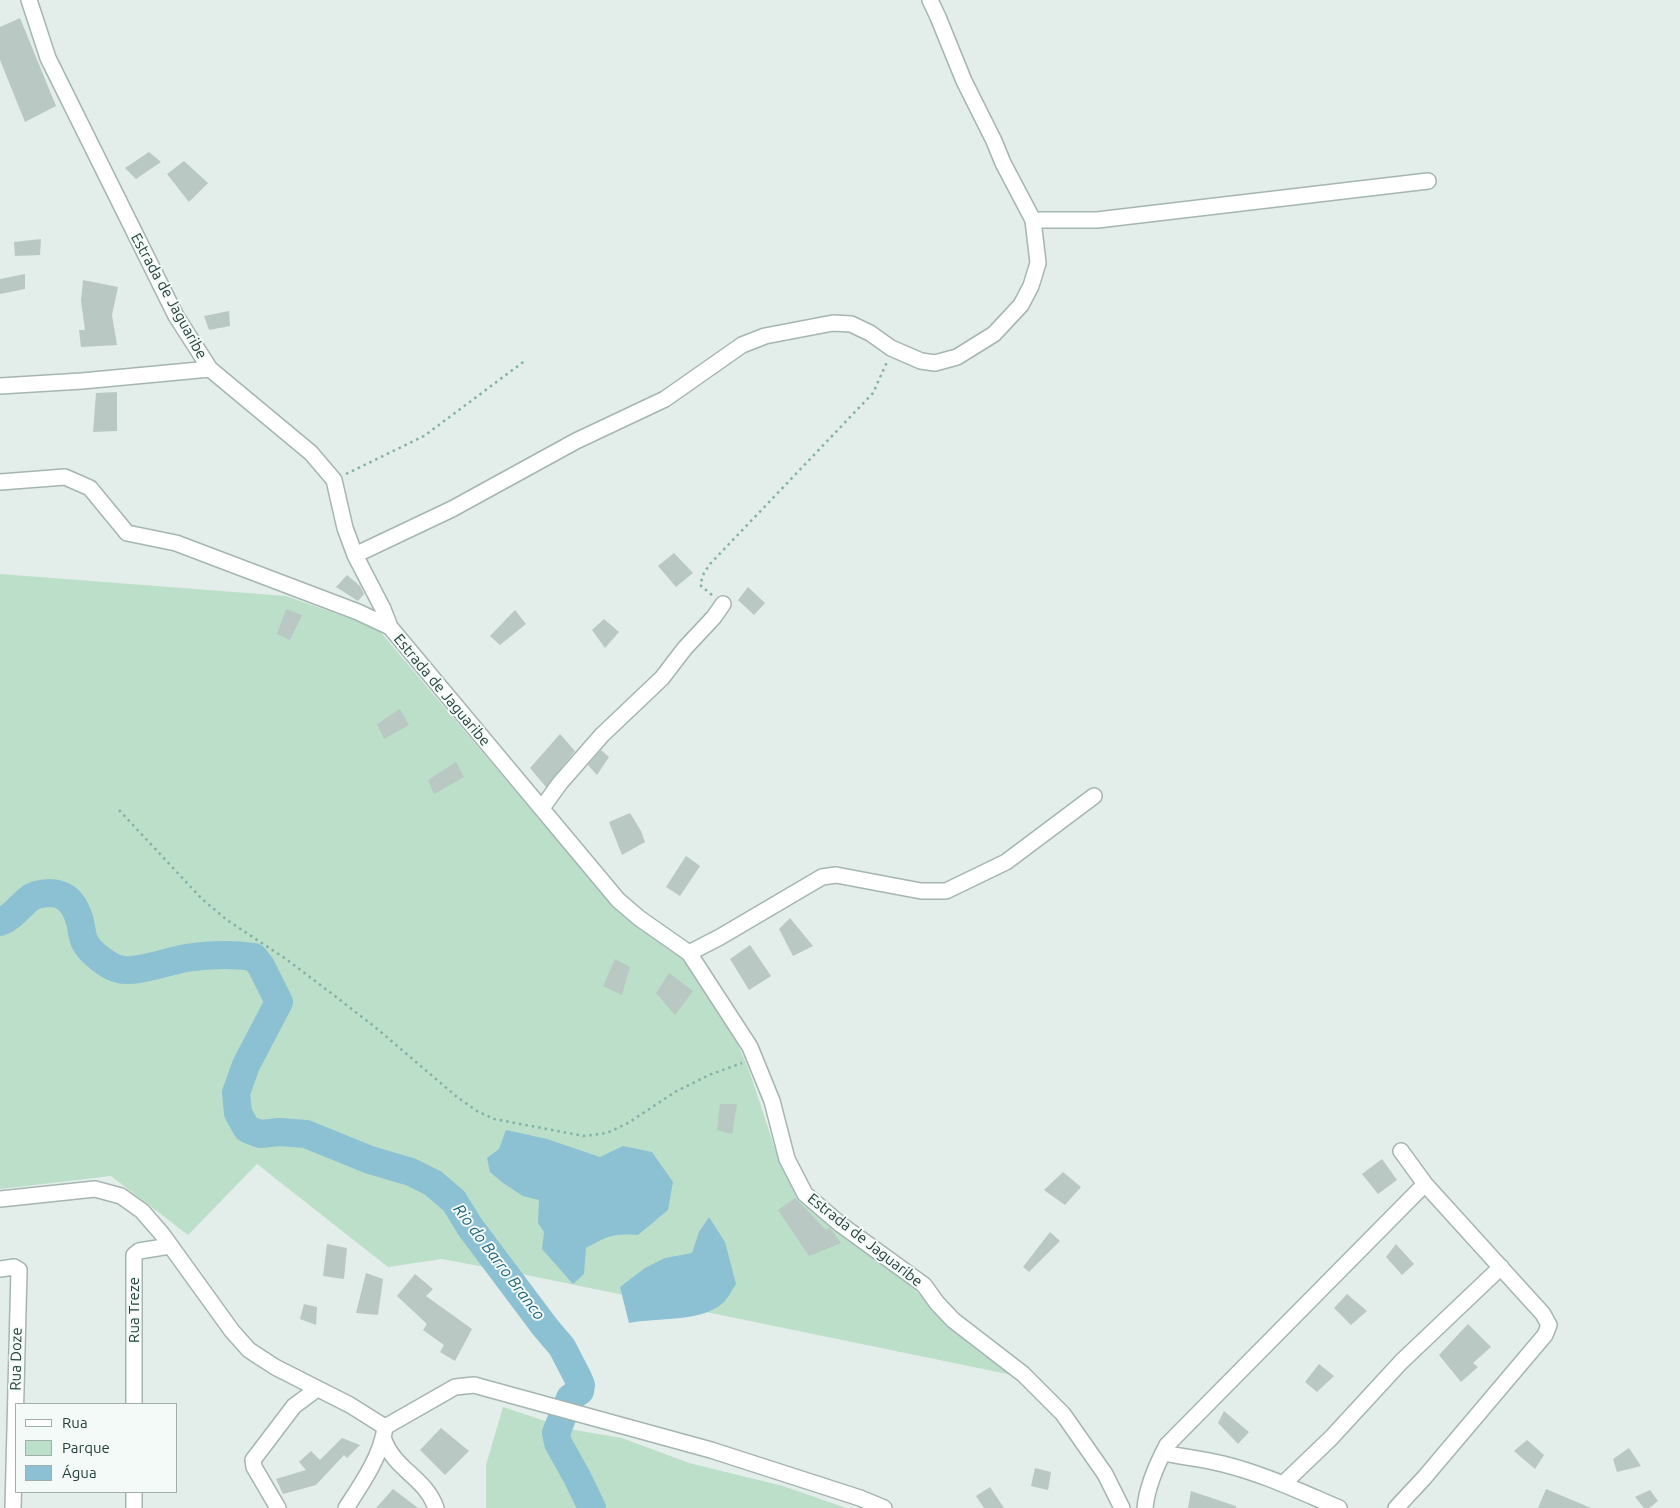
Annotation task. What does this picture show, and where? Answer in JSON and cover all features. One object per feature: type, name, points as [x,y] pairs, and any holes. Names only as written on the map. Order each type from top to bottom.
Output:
[{"type":"street","name":"Estrada de Jaguaribe","points":[[29,0],[48,58],[176,316],[210,369],[312,453],[334,480],[345,528],[354,555],[383,609],[390,627],[618,900],[639,918],[689,953],[750,1046],[772,1102],[787,1159],[804,1194],[840,1224],[924,1285],[953,1320],[1023,1374],[1063,1414],[1104,1474],[1122,1508]]},
{"type":"street","points":[[354,555],[452,509],[576,441],[665,399],[742,346],[765,336],[833,323],[851,324],[870,333],[891,348],[921,361],[935,363],[957,357],[994,334],[1021,305],[1031,286],[1038,263],[1033,220],[1003,164],[994,141],[964,82],[930,0]]},
{"type":"street","points":[[1033,220],[1097,220],[1428,181]]},
{"type":"street","points":[[0,386],[82,381],[210,369]]},
{"type":"street","name":"Estrada de Jaguaribe","points":[[0,482],[65,477],[90,488],[128,532],[176,543],[358,612],[390,627]]},
{"type":"street","points":[[542,808],[560,783],[602,735],[662,678],[723,604]]},
{"type":"street","points":[[689,953],[822,877],[836,875],[921,891],[946,890],[1006,862],[1094,796]]},
{"type":"street","points":[[1396,1508],[1430,1471],[1548,1331],[1549,1325],[1544,1314],[1425,1184],[1401,1151]]},
{"type":"street","points":[[1145,1508],[1148,1492],[1168,1444],[1425,1184]]},
{"type":"street","points":[[0,1198],[95,1189],[121,1196],[142,1210],[232,1331],[249,1350],[275,1367],[350,1405],[385,1434],[388,1450],[395,1460],[426,1488],[436,1508]]},
{"type":"street","name":"Rua Treze","points":[[134,1403],[134,1255],[138,1251],[170,1246]]},
{"type":"street","points":[[1283,1484],[1292,1473],[1331,1438],[1401,1362],[1501,1267]]},
{"type":"street","name":"Rua Doze","points":[[0,1269],[14,1268],[19,1270],[16,1403]]},
{"type":"street","points":[[346,1508],[379,1452],[385,1434],[455,1387],[474,1385],[720,1453],[860,1498],[884,1508]]},
{"type":"street","points":[[278,1508],[254,1467],[254,1460],[294,1406],[317,1389]]},
{"type":"street","name":"Rua Doze","points":[[13,1508],[15,1429]]},
{"type":"street","points":[[1163,1453],[1222,1463],[1283,1484],[1339,1508]]},
{"type":"street","points":[[134,1493],[134,1508]]},
{"type":"path","points":[[723,604],[700,585],[704,572],[873,393],[886,367],[891,348]]},
{"type":"path","points":[[334,480],[424,436],[526,360]]},
{"type":"path","points":[[118,810],[202,898],[227,920],[286,959],[331,993],[457,1097],[477,1111],[494,1119],[584,1136],[607,1133],[628,1123],[675,1092],[709,1075],[755,1059]]},
{"type":"green space","points":[[0,574],[286,596],[377,628],[584,872],[681,954],[726,1017],[749,1070],[778,1158],[802,1197],[905,1280],[950,1325],[1017,1376],[442,1259],[388,1267],[257,1164],[188,1235],[111,1176],[0,1189]]},
{"type":"green space","points":[[503,1407],[569,1429],[622,1438],[689,1463],[783,1486],[846,1508],[486,1508],[486,1465]]},
{"type":"water","points":[[506,1130],[547,1139],[600,1157],[623,1146],[652,1152],[673,1182],[668,1210],[638,1235],[622,1234],[611,1236],[586,1248],[584,1274],[573,1284],[542,1249],[544,1232],[538,1223],[539,1200],[523,1196],[490,1172],[487,1158],[499,1149]]},
{"type":"water","points":[[709,1217],[725,1242],[736,1284],[727,1299],[714,1309],[691,1317],[629,1323],[620,1287],[645,1268],[665,1258],[692,1253],[699,1232]]},
{"type":"building","points":[[20,18],[56,106],[25,122],[0,60],[0,27]]},
{"type":"building","points":[[149,152],[161,162],[136,179],[125,168]]},
{"type":"building","points":[[184,161],[208,183],[189,202],[167,174]]},
{"type":"building","points":[[41,239],[40,255],[15,256],[14,242]]},
{"type":"building","points":[[25,274],[25,289],[0,294],[0,279]]},
{"type":"building","points":[[83,280],[118,287],[112,315],[117,345],[81,347],[79,330],[85,330],[81,301]]},
{"type":"building","points":[[229,311],[230,326],[209,330],[204,316]]},
{"type":"building","points":[[117,392],[117,431],[93,432],[96,393]]},
{"type":"building","points":[[674,553],[693,573],[676,587],[658,566]]},
{"type":"building","points":[[347,575],[360,586],[364,594],[358,601],[336,587]]},
{"type":"building","points":[[748,587],[765,603],[754,615],[738,600]]},
{"type":"building","points":[[286,609],[302,615],[290,640],[277,634]]},
{"type":"building","points":[[515,610],[526,624],[500,645],[490,636]]},
{"type":"building","points":[[604,619],[619,632],[605,648],[592,630]]},
{"type":"building","points":[[400,709],[409,725],[384,739],[377,724]]},
{"type":"building","points":[[560,734],[575,751],[546,787],[530,768]]},
{"type":"building","points":[[601,750],[609,757],[597,775],[588,765]]},
{"type":"building","points":[[456,762],[464,777],[434,794],[428,780]]},
{"type":"building","points":[[630,813],[641,831],[645,842],[622,855],[609,822]]},
{"type":"building","points":[[686,856],[700,866],[680,896],[666,887]]},
{"type":"building","points":[[790,918],[813,946],[793,956],[779,929]]},
{"type":"building","points":[[750,945],[771,976],[749,990],[730,959]]},
{"type":"building","points":[[615,959],[630,967],[622,995],[603,986]]},
{"type":"building","points":[[669,973],[693,991],[675,1015],[656,993]]},
{"type":"building","points":[[720,1104],[737,1104],[732,1134],[717,1130]]},
{"type":"building","points":[[1382,1159],[1397,1180],[1378,1194],[1362,1174]]},
{"type":"building","points":[[1063,1172],[1081,1187],[1065,1205],[1044,1190]]},
{"type":"building","points":[[795,1198],[826,1230],[830,1228],[841,1243],[809,1256],[778,1210]]},
{"type":"building","points":[[1050,1232],[1060,1241],[1029,1272],[1023,1267]]},
{"type":"building","points":[[327,1244],[347,1248],[344,1279],[323,1276]]},
{"type":"building","points":[[1396,1244],[1414,1264],[1402,1275],[1386,1257]]},
{"type":"building","points":[[366,1273],[383,1279],[378,1315],[356,1313]]},
{"type":"building","points":[[415,1274],[433,1289],[426,1296],[472,1329],[455,1361],[440,1352],[444,1345],[423,1330],[427,1324],[397,1296]]},
{"type":"building","points":[[1347,1294],[1367,1311],[1351,1325],[1334,1308]]},
{"type":"building","points":[[304,1304],[317,1307],[316,1325],[300,1319]]},
{"type":"building","points":[[1468,1324],[1491,1347],[1473,1363],[1478,1367],[1461,1382],[1439,1355]]},
{"type":"building","points":[[1319,1364],[1334,1376],[1317,1392],[1305,1382]]},
{"type":"building","points":[[1224,1411],[1249,1432],[1238,1444],[1218,1423]]},
{"type":"building","points":[[441,1428],[469,1451],[445,1475],[420,1450]]},
{"type":"building","points":[[342,1438],[360,1445],[347,1458],[344,1455],[316,1485],[283,1494],[276,1479],[306,1470],[299,1462],[311,1451],[320,1460]]},
{"type":"building","points":[[1527,1440],[1544,1455],[1535,1469],[1514,1451]]},
{"type":"building","points":[[1629,1448],[1641,1466],[1617,1472],[1613,1459]]},
{"type":"building","points":[[1035,1468],[1051,1472],[1048,1490],[1031,1486]]},
{"type":"building","points":[[990,1487],[1004,1508],[984,1508],[976,1496]]},
{"type":"building","points":[[393,1489],[418,1508],[376,1508]]},
{"type":"building","points":[[1546,1489],[1591,1508],[1538,1508]]},
{"type":"building","points":[[1650,1490],[1658,1501],[1649,1508],[1644,1508],[1635,1497]]},
{"type":"building","points":[[1191,1491],[1236,1506],[1236,1508],[1188,1508]]},
{"type":"waterway","name":"Rio do Barro Branco","points":[[0,922],[5,920],[32,897],[53,893],[65,897],[74,907],[88,948],[105,963],[115,968],[133,970],[202,956],[254,957],[261,966],[279,1002],[246,1065],[236,1093],[238,1113],[247,1129],[260,1134],[280,1132],[306,1134],[370,1160],[411,1172],[433,1183],[454,1201],[470,1227],[562,1347],[578,1378],[581,1385],[580,1391],[570,1398],[556,1433],[558,1443],[592,1508]]}]
